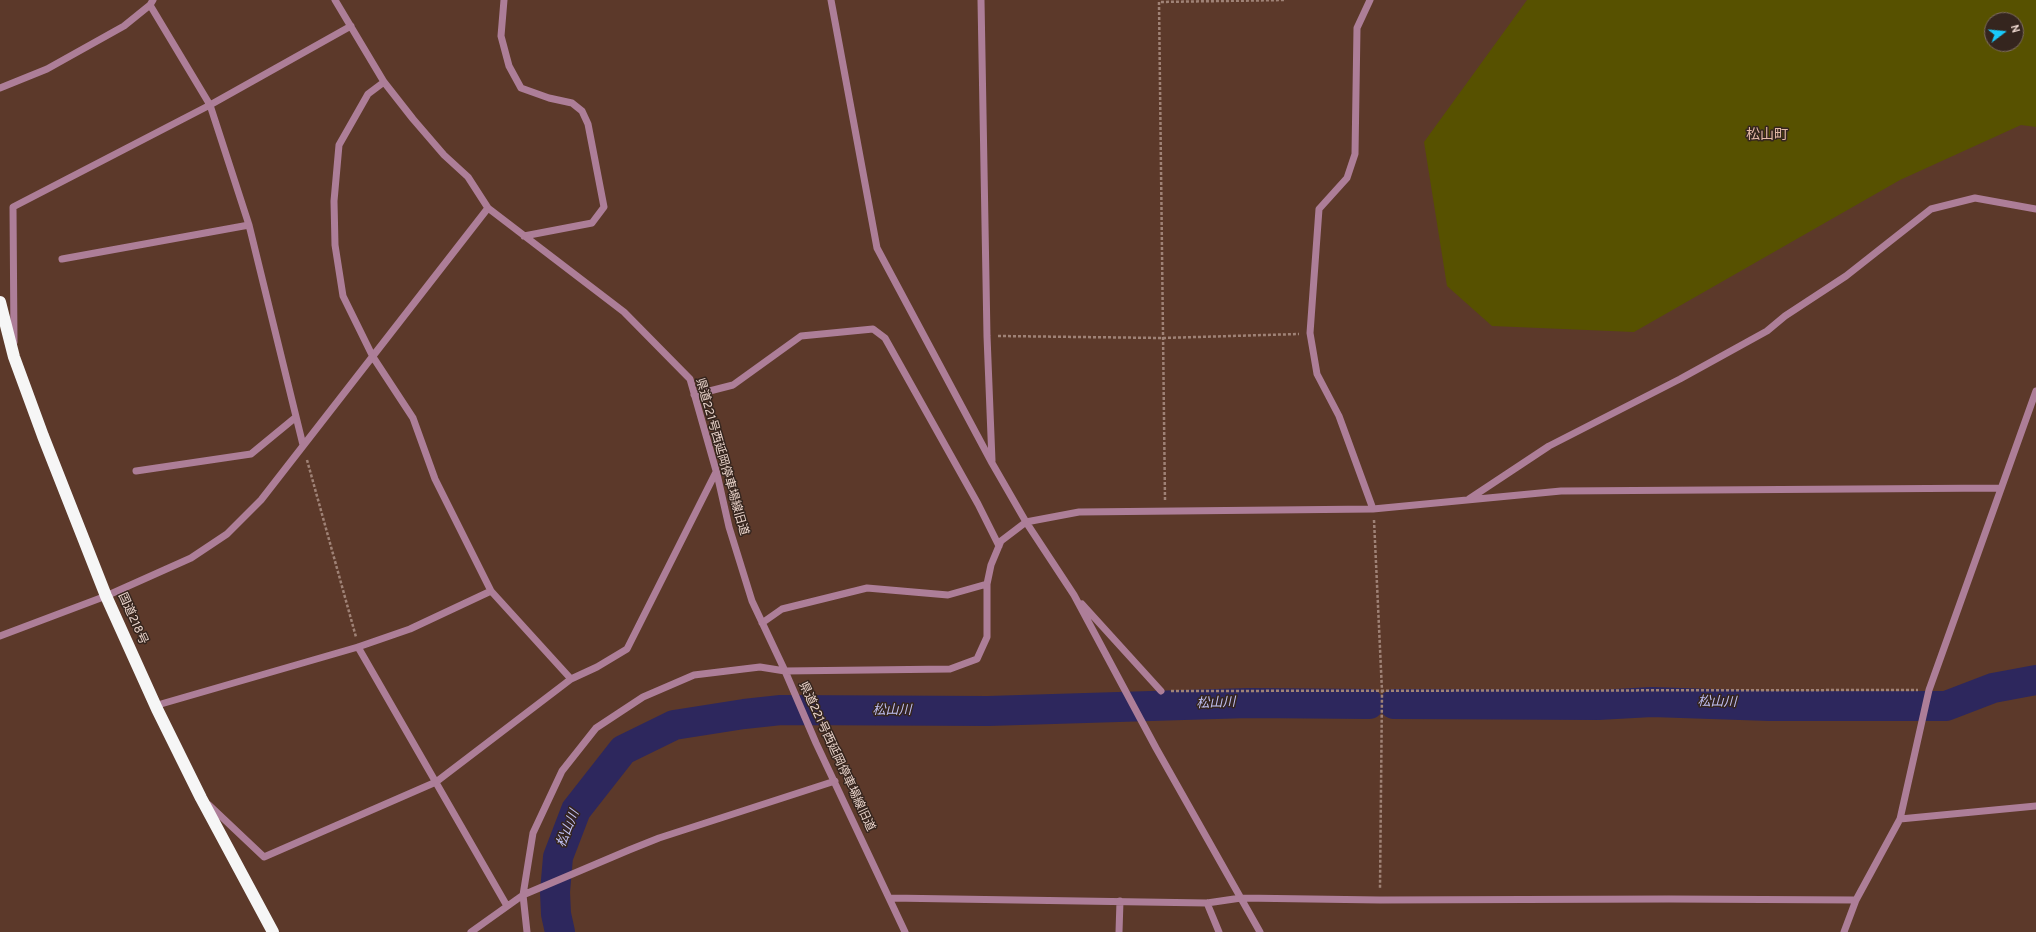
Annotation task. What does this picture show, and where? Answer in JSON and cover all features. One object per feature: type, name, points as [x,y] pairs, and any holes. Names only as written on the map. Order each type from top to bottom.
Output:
[{"type":"highway","name":"国道218号","points":[[0,302],[14,356],[43,436],[106,596],[157,709],[201,798],[273,932]]},
{"type":"street","name":"県道221号西延岡停車場線旧道","points":[[335,0],[384,82],[439,149],[468,177],[488,208],[624,312],[690,379],[716,472],[729,527],[752,601],[785,671],[816,743],[905,932]]},
{"type":"street","points":[[504,0],[502,36],[509,66],[521,88],[549,98],[572,103],[582,111],[588,124],[604,207],[592,223],[524,236]]},
{"type":"street","points":[[831,0],[877,248],[992,463],[1026,522],[1074,595],[1156,748],[1260,932]]},
{"type":"street","points":[[981,0],[987,336],[992,463]]},
{"type":"street","points":[[1370,0],[1357,28],[1355,154],[1347,178],[1319,209],[1310,333],[1317,374],[1339,416],[1373,509]]},
{"type":"street","points":[[0,88],[47,69],[124,26],[152,3],[210,105],[249,225],[303,445]]},
{"type":"street","points":[[14,356],[13,207],[210,105],[351,26]]},
{"type":"street","points":[[384,82],[368,94],[339,145],[334,201],[335,244],[343,296],[373,357],[413,418],[435,479],[491,591],[571,679]]},
{"type":"street","points":[[1467,500],[1549,446],[1680,379],[1767,331],[1785,316],[1846,276],[1931,209],[1976,198],[2036,209]]},
{"type":"street","points":[[0,636],[106,596],[191,558],[227,534],[262,500],[303,445],[488,208]]},
{"type":"street","points":[[62,258],[249,225]]},
{"type":"street","points":[[694,395],[733,385],[802,336],[872,329],[885,338],[978,504],[999,546]]},
{"type":"street","points":[[1844,932],[1856,900],[1900,819],[1929,690],[2036,391]]},
{"type":"street","points":[[136,471],[252,454],[296,417]]},
{"type":"street","points":[[201,798],[264,857],[436,782],[571,679],[597,668],[627,649],[716,472]]},
{"type":"street","points":[[527,932],[523,895],[533,833],[562,771],[596,728],[644,697],[694,675],[760,667],[785,671],[950,669],[977,659],[987,637],[988,584],[992,564],[1001,541],[1026,522],[1079,512],[1373,509],[1561,490],[2001,488]]},
{"type":"street","points":[[762,624],[782,609],[867,588],[948,595],[988,584]]},
{"type":"street","points":[[157,709],[161,704],[358,647],[410,629],[491,591]]},
{"type":"street","points":[[1074,595],[1161,691]]},
{"type":"street","points":[[358,647],[507,906]]},
{"type":"street","points":[[471,932],[523,895],[594,865],[660,838],[835,781]]},
{"type":"street","points":[[1900,819],[2036,806]]},
{"type":"street","points":[[890,898],[1207,903],[1241,898],[1380,900],[1856,900]]},
{"type":"street","points":[[1119,932],[1120,901]]},
{"type":"street","points":[[1207,903],[1219,932]]},
{"type":"path","points":[[1165,511],[1159,1],[1286,0]]},
{"type":"path","points":[[987,336],[1163,338],[1310,333]]},
{"type":"path","points":[[303,445],[358,647]]},
{"type":"path","points":[[1373,509],[1382,691],[1380,900]]},
{"type":"path","points":[[1161,691],[1929,690]]},
{"type":"shaded area","points":[[1527,0],[2036,0],[2036,127],[2021,125],[1900,180],[1634,332],[1492,326],[1447,286],[1424,142]]},
{"type":"waterway","name":"松山川","points":[[1394,704],[1598,705],[1652,702],[1770,706],[1946,706],[1993,688],[2036,680]]},
{"type":"waterway","name":"松山川","points":[[560,932],[556,914],[555,892],[558,857],[576,810],[623,750],[674,725],[781,710],[988,711],[1249,703],[1369,704]]},
{"type":"district","name":"松山町","points":[[1767,136]]}]
